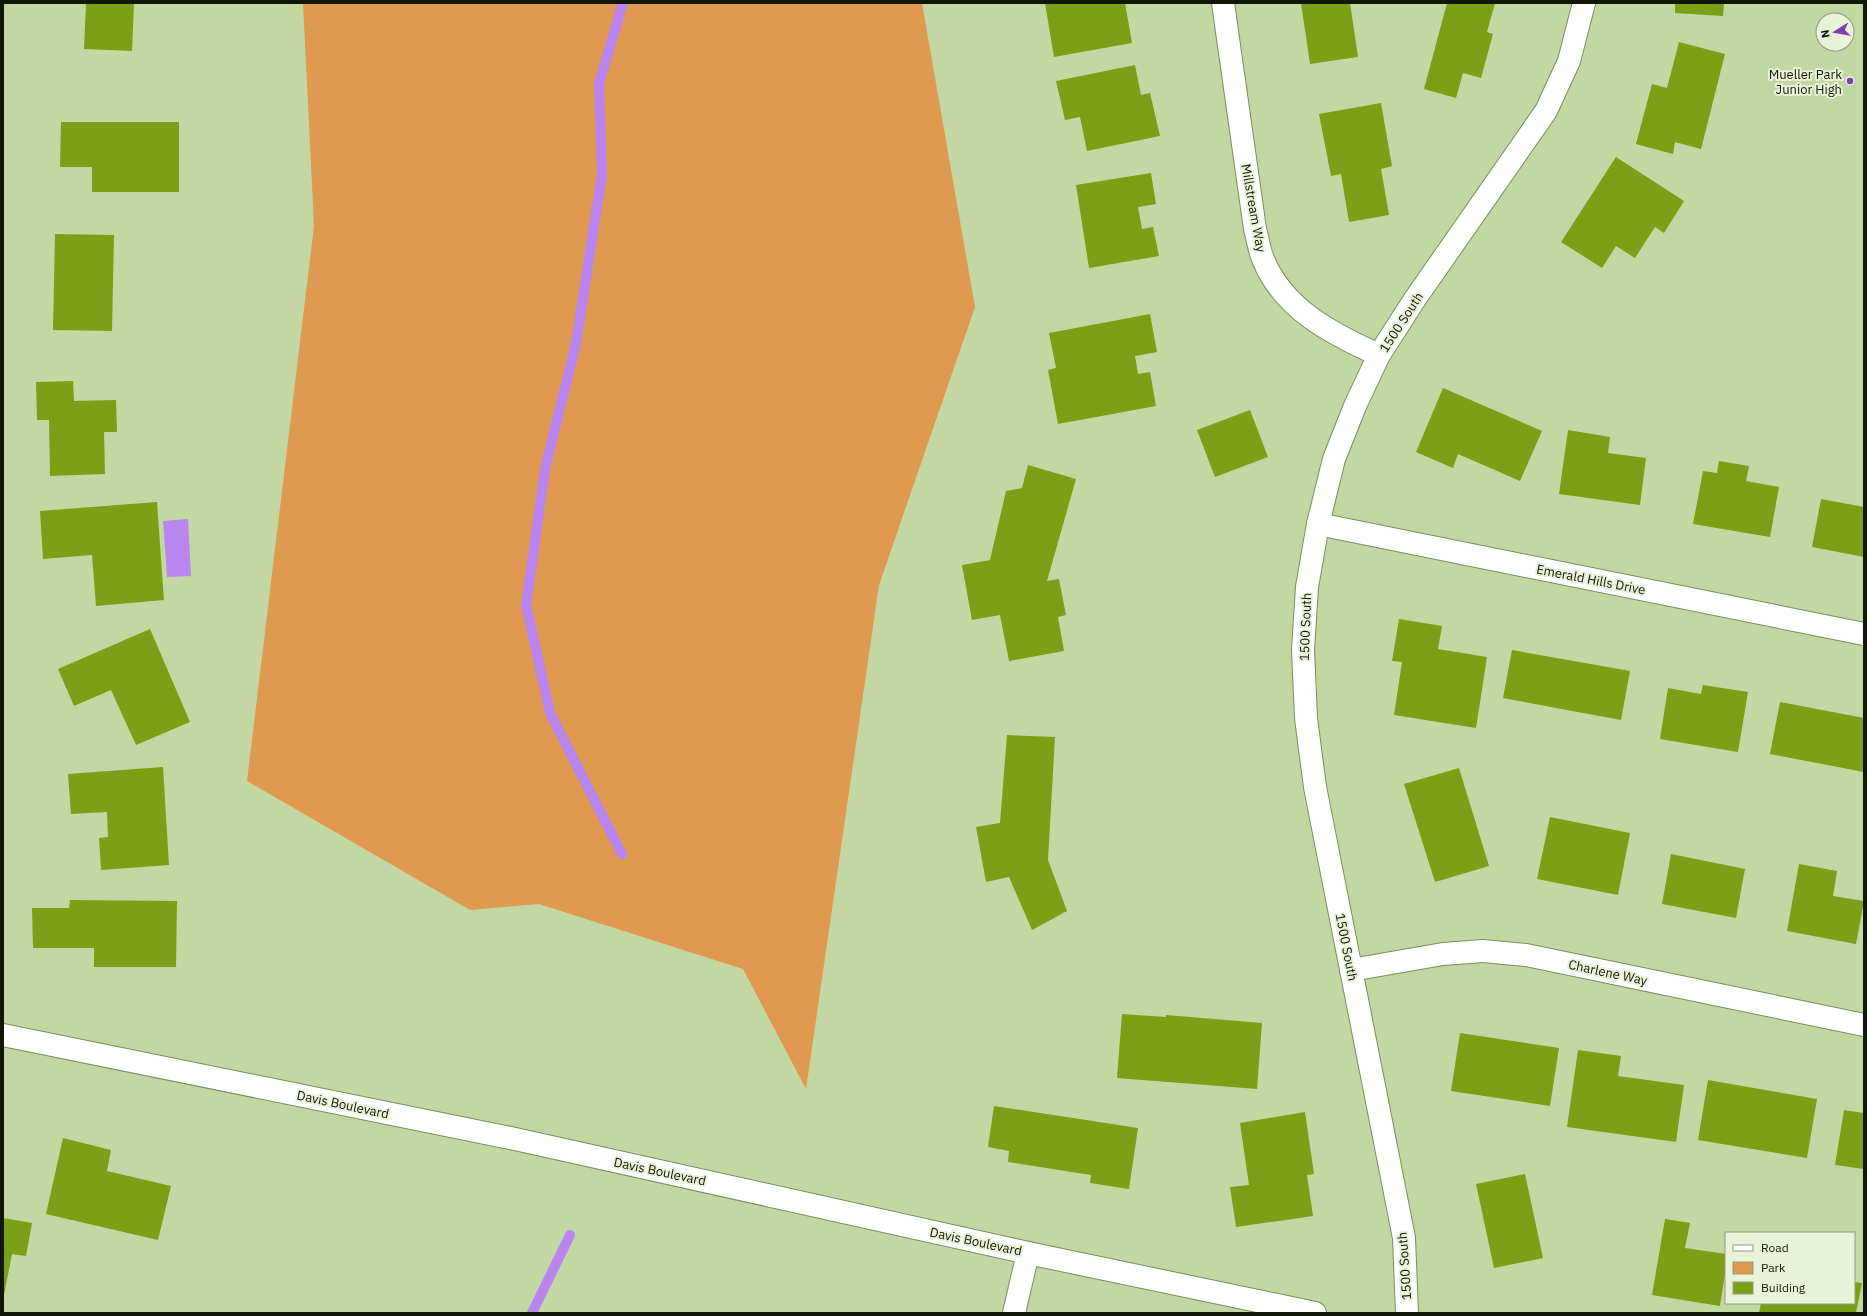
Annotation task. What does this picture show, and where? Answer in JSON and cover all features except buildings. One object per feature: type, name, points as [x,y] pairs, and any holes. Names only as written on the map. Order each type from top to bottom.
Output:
[{"type":"street","name":"Millstream Way","points":[[1223,3],[1255,229],[1263,259],[1277,285],[1297,308],[1321,326],[1378,356]]},
{"type":"street","name":"1500 South","points":[[1407,1313],[1404,1238],[1315,787],[1306,718],[1303,650],[1307,587],[1318,524],[1334,459],[1354,406],[1378,356],[1415,299],[1546,111],[1569,61],[1584,3]]},
{"type":"street","name":"Emerald Hills Drive","points":[[1318,524],[1864,634]]},
{"type":"street","name":"Charlene Way","points":[[1351,970],[1443,954],[1484,951],[1526,955],[1864,1025]]},
{"type":"street","name":"Davis Boulevard","points":[[3,1035],[515,1139],[1028,1253],[1315,1313]]},
{"type":"street","points":[[1014,1313],[1028,1253]]},
{"type":"green space","points":[[303,3],[922,3],[975,307],[879,585],[806,1089],[743,969],[539,904],[470,910],[247,781],[314,226]]},
{"type":"shaded area","points":[[188,519],[191,576],[167,577],[163,521]]},
{"type":"waterway","points":[[622,854],[550,713],[526,605],[545,469],[576,343],[602,174],[599,83],[623,3]]},
{"type":"waterway","points":[[532,1313],[570,1235]]},
{"type":"place","name":"Mueller Park Junior High","points":[[1850,81]]}]
